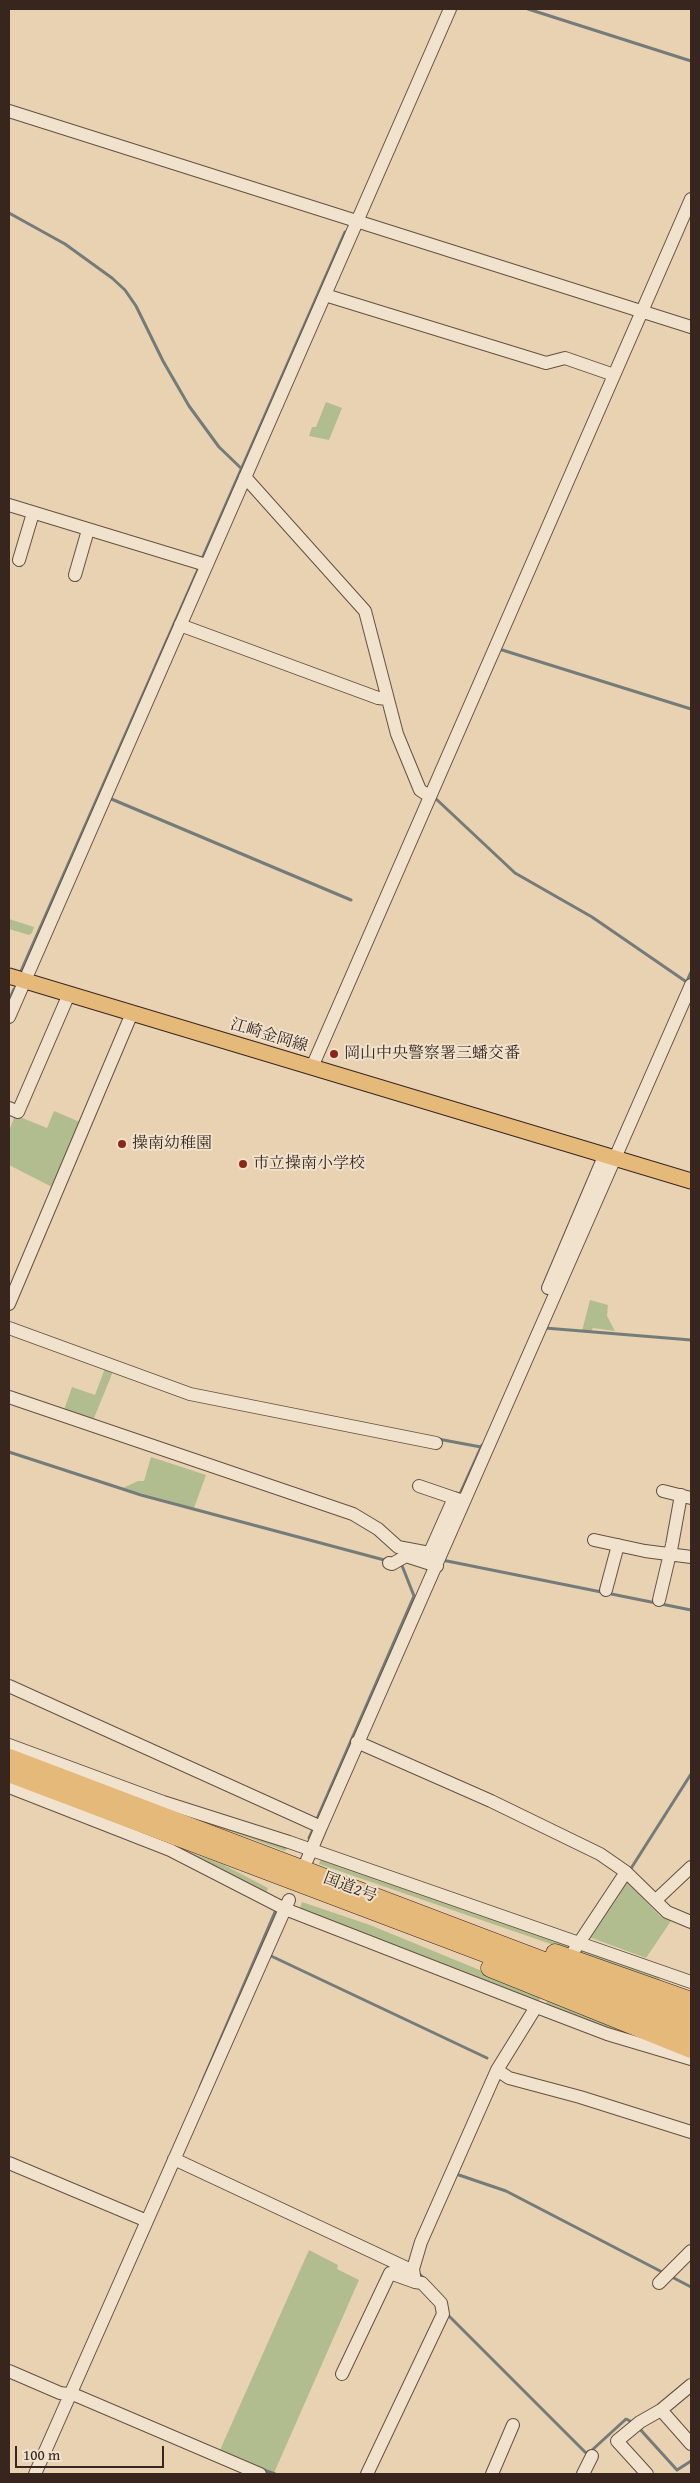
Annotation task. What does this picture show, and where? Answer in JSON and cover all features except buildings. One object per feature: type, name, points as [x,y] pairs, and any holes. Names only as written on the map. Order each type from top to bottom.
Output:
[{"type":"highway","name":"国道2号","points":[[9,1758],[266,1856],[632,2001],[691,2031]]},
{"type":"highway","name":"国道2号","points":[[9,1773],[396,1920],[632,2001],[691,2017]]},
{"type":"highway","points":[[266,1856],[437,1911],[691,2001]]},
{"type":"highway","points":[[396,1920],[416,1937],[624,2024],[691,2049]]},
{"type":"main road","name":"江崎金岡線","points":[[9,976],[691,1181]]},
{"type":"street","points":[[9,1017],[180,625],[203,564],[246,474],[450,9]]},
{"type":"street","points":[[9,111],[691,327]]},
{"type":"street","points":[[312,1067],[691,199]]},
{"type":"street","points":[[325,295],[546,363],[565,358],[614,375]]},
{"type":"street","points":[[246,474],[361,605],[367,617],[397,734],[420,790],[430,794]]},
{"type":"street","points":[[9,505],[203,564]]},
{"type":"street","points":[[19,560],[33,513]]},
{"type":"street","points":[[75,575],[88,530]]},
{"type":"street","points":[[180,625],[387,700]]},
{"type":"street","points":[[548,1288],[690,988]]},
{"type":"street","points":[[9,1108],[18,1112],[70,994]]},
{"type":"street","points":[[9,1304],[132,1013]]},
{"type":"street","points":[[309,1855],[317,1826],[357,1742],[436,1557],[458,1499],[610,1156]]},
{"type":"street","points":[[9,1328],[190,1394],[436,1443]]},
{"type":"street","points":[[9,1397],[353,1514],[378,1529],[398,1547],[436,1557]]},
{"type":"street","points":[[420,1486],[458,1499]]},
{"type":"street","points":[[659,1600],[669,1554],[686,1496],[663,1491]]},
{"type":"street","points":[[594,1540],[618,1546],[691,1557]]},
{"type":"street","points":[[606,1590],[618,1546]]},
{"type":"street","points":[[396,1561],[406,1556],[436,1557]]},
{"type":"street","points":[[9,1686],[317,1826]]},
{"type":"street","points":[[357,1742],[614,1861],[667,1912],[691,1922]]},
{"type":"street","points":[[9,1744],[309,1855],[576,1947],[606,1951],[691,1982]]},
{"type":"street","points":[[9,1787],[170,1850],[287,1905],[538,2008],[607,2034],[691,2059]]},
{"type":"street","points":[[656,1900],[691,1867]]},
{"type":"street","points":[[576,1947],[626,1872]]},
{"type":"street","points":[[35,2474],[66,2394],[144,2220],[174,2159],[287,1905]]},
{"type":"street","points":[[606,1951],[660,1976],[675,1995]]},
{"type":"street","points":[[415,2274],[421,2242],[496,2070],[546,1997]]},
{"type":"street","points":[[496,2070],[509,2078],[691,2132]]},
{"type":"street","points":[[174,2159],[409,2269],[440,2303],[442,2314],[367,2474]]},
{"type":"street","points":[[9,2163],[144,2220]]},
{"type":"street","points":[[665,2278],[691,2251]]},
{"type":"street","points":[[342,2374],[390,2273],[415,2274]]},
{"type":"street","points":[[9,2372],[260,2474]]},
{"type":"street","points":[[647,2474],[617,2441],[661,2410],[691,2385]]},
{"type":"street","points":[[661,2410],[691,2444]]},
{"type":"street","points":[[492,2474],[513,2426]]},
{"type":"street","points":[[583,2474],[592,2456]]},
{"type":"green space","points":[[326,402],[342,408],[329,440],[309,436],[312,427],[316,427]]},
{"type":"green space","points":[[9,919],[34,927],[32,933],[29,935],[9,929]]},
{"type":"green space","points":[[54,1111],[80,1122],[52,1187],[9,1165],[9,1131],[15,1115],[47,1128]]},
{"type":"green space","points":[[590,1300],[608,1305],[607,1316],[615,1331],[593,1328],[591,1331],[582,1331]]},
{"type":"green space","points":[[105,1368],[111,1370],[112,1374],[92,1423],[63,1413],[72,1387],[95,1395]]},
{"type":"green space","points":[[151,1457],[206,1475],[194,1508],[123,1488],[138,1481],[144,1481]]},
{"type":"green space","points":[[192,1817],[288,1845],[285,1851]]},
{"type":"green space","points":[[175,1847],[224,1865],[268,1888],[265,1896]]},
{"type":"green space","points":[[322,1856],[572,1944],[571,1951],[319,1864]]},
{"type":"green space","points":[[625,1880],[660,1916],[671,1921],[646,1958],[589,1937]]},
{"type":"green space","points":[[302,1902],[370,1925],[543,1996],[535,2004],[299,1911]]},
{"type":"green space","points":[[581,1948],[659,1977],[661,1984],[576,1952]]},
{"type":"green space","points":[[548,1996],[657,2042],[614,2032],[548,2006],[546,2004]]},
{"type":"green space","points":[[309,2250],[338,2265],[337,2269],[359,2280],[274,2473],[220,2450]]},
{"type":"waterway","points":[[528,9],[691,61]]},
{"type":"waterway","points":[[9,213],[65,244],[112,278],[125,290],[136,306],[163,361],[189,406],[219,447],[245,472]]},
{"type":"waterway","points":[[201,561],[345,232]]},
{"type":"waterway","points":[[21,971],[199,567]]},
{"type":"waterway","points":[[499,649],[691,709]]},
{"type":"waterway","points":[[434,797],[515,873],[592,917],[688,983]]},
{"type":"waterway","points":[[109,798],[351,900]]},
{"type":"waterway","points":[[686,983],[691,972]]},
{"type":"waterway","points":[[9,1000],[14,989]]},
{"type":"waterway","points":[[545,1328],[691,1340]]},
{"type":"waterway","points":[[438,1439],[481,1447]]},
{"type":"waterway","points":[[459,1496],[482,1445]]},
{"type":"waterway","points":[[9,1452],[141,1495],[388,1561]]},
{"type":"waterway","points":[[442,1560],[691,1610]]},
{"type":"waterway","points":[[316,1821],[414,1596],[401,1563]]},
{"type":"waterway","points":[[630,1870],[691,1774]]},
{"type":"waterway","points":[[309,1838],[314,1827]]},
{"type":"waterway","points":[[200,2087],[275,1912]]},
{"type":"waterway","points":[[269,1955],[487,2058]]},
{"type":"waterway","points":[[456,2174],[506,2191],[664,2273]]},
{"type":"waterway","points":[[417,2272],[427,2281]]},
{"type":"waterway","points":[[670,2276],[691,2287]]},
{"type":"waterway","points":[[447,2314],[586,2453],[591,2451],[626,2419],[634,2423]]},
{"type":"waterway","points":[[638,2427],[677,2470],[691,2461]]},
{"type":"waterway","points":[[261,2469],[275,2474]]},
{"type":"place","name":"岡山中央警察署三蟠交番","points":[[334,1054]]},
{"type":"place","name":"操南幼稚園","points":[[122,1144]]},
{"type":"place","name":"市立操南小学校","points":[[243,1164]]}]
